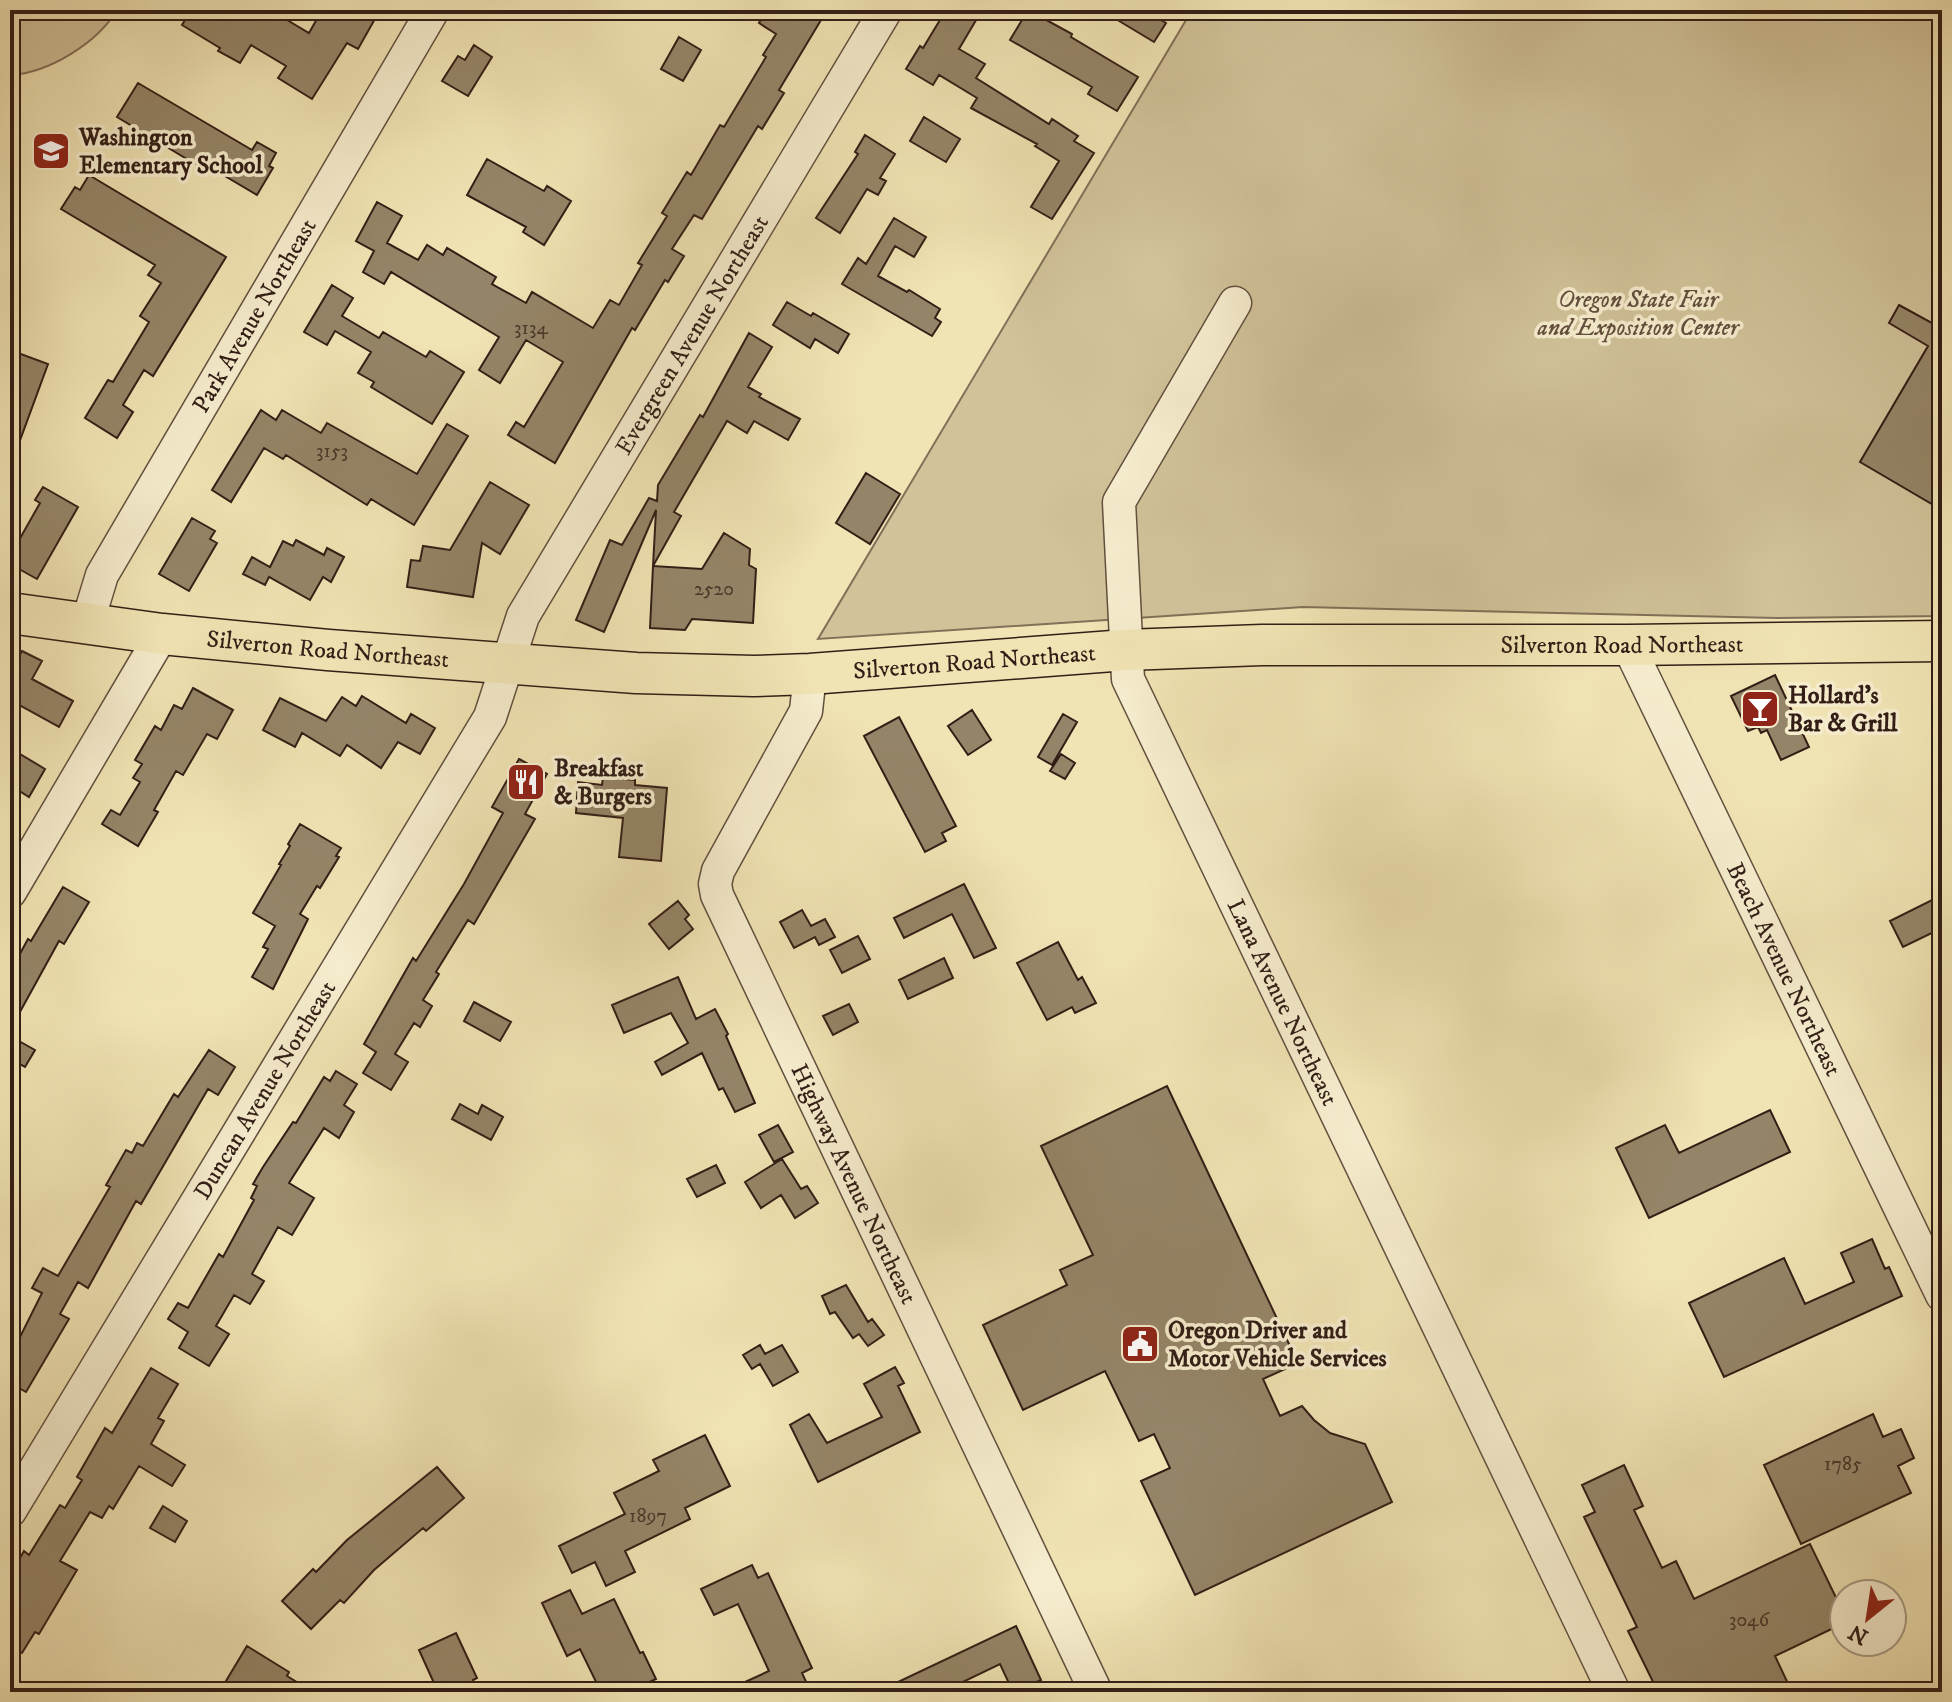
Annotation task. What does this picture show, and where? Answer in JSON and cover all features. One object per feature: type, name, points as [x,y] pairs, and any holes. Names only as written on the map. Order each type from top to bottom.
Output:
[{"type":"main road","name":"Silverton Road Northeast","points":[[10,613],[162,634],[328,650],[636,673],[810,674],[1126,650],[1277,645],[1942,641]]},
{"type":"street","name":"Park Avenue Northeast","points":[[87,624],[102,575],[433,10]]},
{"type":"street","name":"Evergreen Avenue Northeast","points":[[508,663],[523,616],[886,10]]},
{"type":"street","name":"Lana Avenue Northeast","points":[[1235,303],[1119,502],[1126,650],[1131,685],[1614,1692]]},
{"type":"street","points":[[10,892],[162,634]]},
{"type":"street","name":"Beach Avenue Northeast","points":[[1628,645],[1942,1295]]},
{"type":"street","name":"Duncan Avenue Northeast","points":[[10,1511],[490,717],[508,663]]},
{"type":"street","name":"Highway Avenue Northeast","points":[[810,674],[806,711],[718,871],[715,884],[717,895],[1096,1692]]},
{"type":"green space","points":[[10,10],[117,10],[97,34],[71,54],[40,69],[10,75]]},
{"type":"green space","name":"Oregon State Fair and Exposition Center","points":[[1192,10],[1942,10],[1942,616],[1777,618],[1303,607],[818,639]]},
{"type":"building","points":[[191,10],[252,10],[267,19],[272,11],[309,33],[322,10],[380,10],[358,49],[347,43],[312,99],[278,78],[286,66],[251,45],[240,63],[182,25]]},
{"type":"building","points":[[766,10],[827,10],[779,90],[784,93],[762,129],[758,126],[702,219],[694,215],[672,249],[684,256],[668,282],[665,280],[635,330],[632,328],[555,463],[508,435],[516,422],[524,427],[563,362],[526,340],[500,383],[479,370],[499,337],[391,272],[384,284],[363,272],[374,251],[356,241],[377,202],[402,216],[387,243],[418,260],[427,245],[443,255],[447,248],[496,277],[492,284],[526,303],[532,292],[593,328],[610,300],[619,305],[642,265],[638,263],[667,216],[662,213],[687,172],[691,175],[720,125],[724,127],[766,57],[763,55],[776,34],[759,23]]},
{"type":"building","points":[[946,10],[982,10],[959,49],[985,64],[976,78],[1049,124],[1052,119],[1078,136],[1074,141],[1094,153],[1052,219],[1031,207],[1059,161],[1035,146],[1037,144],[971,108],[977,98],[939,75],[933,85],[906,69]]},
{"type":"building","points":[[1028,10],[1138,77],[1117,111],[1088,94],[1092,87],[1010,40]]},
{"type":"building","points":[[1101,10],[1144,10],[1166,23],[1154,42]]},
{"type":"building","points":[[679,37],[701,50],[683,81],[661,69]]},
{"type":"building","points":[[474,45],[492,57],[468,96],[442,81],[458,56],[465,60]]},
{"type":"building","points":[[138,83],[252,150],[257,142],[276,153],[269,166],[273,168],[257,195],[213,169],[210,173],[117,117]]},
{"type":"building","points":[[924,117],[960,139],[946,162],[910,141]]},
{"type":"building","points":[[865,135],[895,154],[880,178],[886,181],[878,195],[867,189],[840,233],[816,218],[858,154],[855,152]]},
{"type":"building","points":[[487,159],[544,191],[547,186],[571,201],[544,245],[523,232],[526,227],[467,195]]},
{"type":"building","points":[[89,175],[226,257],[153,376],[144,370],[123,405],[133,412],[117,438],[85,418],[108,380],[113,382],[149,322],[140,316],[161,283],[148,275],[155,265],[61,209],[75,187],[80,190]]},
{"type":"building","points":[[894,218],[926,237],[914,257],[895,246],[878,276],[940,309],[935,318],[941,322],[932,336],[842,284],[858,258],[866,264]]},
{"type":"building","points":[[332,285],[353,298],[342,316],[379,338],[383,332],[426,357],[430,351],[464,372],[432,424],[371,387],[374,382],[358,373],[371,352],[335,331],[327,345],[304,332]]},
{"type":"building","points":[[787,302],[849,334],[838,353],[815,339],[810,348],[773,325]]},
{"type":"building","points":[[1899,305],[1939,327],[1942,322],[1942,510],[1860,462],[1928,346],[1889,323]]},
{"type":"building","points":[[749,333],[772,347],[748,387],[761,394],[759,397],[800,419],[788,440],[754,421],[747,433],[727,421],[674,512],[681,516],[653,566],[656,510],[604,632],[576,620],[610,540],[622,545],[649,498],[657,501],[658,485],[700,415],[703,417]]},
{"type":"building","points":[[10,350],[48,364],[12,462],[10,461]]},
{"type":"building","points":[[261,410],[276,420],[282,410],[321,433],[327,423],[417,474],[447,424],[468,436],[414,525],[371,499],[367,505],[286,455],[283,459],[264,448],[231,502],[212,490]]},
{"type":"building","points":[[866,473],[900,494],[870,544],[836,523]]},
{"type":"building","points":[[490,482],[529,505],[500,554],[482,543],[473,597],[407,587],[411,560],[420,561],[423,546],[450,550]]},
{"type":"building","points":[[43,487],[78,507],[37,579],[10,564],[10,556],[40,503],[35,500]]},
{"type":"building","points":[[192,518],[215,531],[210,539],[217,543],[189,591],[159,574]]},
{"type":"building","points":[[724,533],[750,549],[749,565],[756,569],[753,623],[692,619],[685,630],[650,628],[653,566],[702,569]]},
{"type":"building","points":[[296,540],[324,555],[327,548],[344,557],[331,582],[323,577],[310,600],[269,577],[265,585],[243,574],[252,557],[270,567],[283,541],[293,546]]},
{"type":"building","points":[[22,651],[42,661],[32,679],[73,701],[59,727],[10,700],[10,672]]},
{"type":"building","points":[[1775,675],[1809,747],[1781,760],[1767,730],[1761,733],[1758,727],[1748,731],[1731,696]]},
{"type":"building","points":[[193,688],[233,710],[217,739],[207,734],[183,775],[176,771],[154,810],[158,812],[138,846],[102,824],[111,810],[120,815],[140,782],[133,778],[142,764],[135,760],[155,726],[161,730],[174,705],[182,709]]},
{"type":"building","points":[[362,696],[406,723],[411,714],[435,728],[420,754],[398,742],[381,768],[347,745],[340,756],[302,733],[295,747],[263,730],[280,698],[326,721],[342,697],[356,706]]},
{"type":"building","points":[[972,710],[991,740],[968,755],[948,726]]},
{"type":"building","points":[[1063,714],[1077,722],[1052,765],[1038,757]]},
{"type":"building","points":[[899,717],[956,826],[942,833],[946,841],[925,852],[864,736]]},
{"type":"building","points":[[10,748],[45,769],[29,797],[10,785]]},
{"type":"building","points":[[1061,754],[1075,763],[1065,779],[1050,771]]},
{"type":"building","points":[[519,759],[547,774],[525,814],[535,819],[474,924],[468,920],[436,972],[439,974],[423,1000],[432,1006],[420,1027],[414,1023],[395,1054],[408,1062],[391,1090],[363,1073],[376,1052],[364,1044],[413,958],[416,961],[464,884],[503,813],[492,807]]},
{"type":"building","points":[[603,777],[635,780],[635,785],[667,788],[661,861],[619,857],[623,818],[576,813],[578,782],[602,785]]},
{"type":"building","points":[[300,824],[341,848],[336,856],[339,857],[320,888],[317,886],[300,914],[308,919],[273,989],[252,977],[268,949],[263,947],[275,926],[253,913]]},
{"type":"building","points":[[964,884],[996,948],[974,958],[952,914],[904,938],[894,918]]},
{"type":"building","points":[[63,887],[89,902],[64,944],[59,941],[10,1030],[10,972]]},
{"type":"building","points":[[1942,895],[1942,928],[1903,947],[1890,921]]},
{"type":"building","points":[[678,901],[689,915],[685,919],[693,929],[669,949],[649,924]]},
{"type":"building","points":[[802,910],[811,926],[825,919],[835,937],[819,945],[815,937],[794,948],[780,922]]},
{"type":"building","points":[[858,936],[870,959],[842,973],[830,950]]},
{"type":"building","points":[[1058,942],[1078,980],[1082,977],[1096,1003],[1075,1013],[1072,1007],[1047,1020],[1017,963]]},
{"type":"building","points":[[944,958],[953,978],[908,999],[899,980]]},
{"type":"building","points":[[678,977],[696,1019],[715,1009],[755,1103],[735,1112],[723,1088],[719,1090],[702,1053],[662,1075],[655,1062],[688,1043],[671,1013],[624,1033],[612,1005]]},
{"type":"building","points":[[474,1002],[511,1022],[500,1041],[464,1021]]},
{"type":"building","points":[[849,1004],[858,1022],[833,1035],[823,1016]]},
{"type":"building","points":[[10,1036],[35,1050],[25,1067],[10,1059]]},
{"type":"building","points":[[209,1050],[235,1067],[218,1095],[208,1089],[141,1204],[136,1201],[88,1288],[78,1282],[60,1314],[69,1319],[26,1392],[10,1383],[10,1357],[42,1293],[32,1288],[43,1268],[58,1276],[110,1187],[106,1185],[126,1150],[132,1153],[137,1143],[143,1146],[174,1094],[178,1097]]},
{"type":"building","points":[[336,1071],[357,1084],[344,1105],[354,1112],[339,1138],[324,1128],[289,1183],[314,1198],[292,1235],[278,1227],[252,1274],[264,1281],[250,1304],[234,1295],[216,1326],[229,1334],[209,1366],[179,1348],[188,1332],[168,1319],[178,1303],[188,1308],[219,1254],[223,1257],[254,1200],[251,1198],[257,1186],[253,1184],[263,1167],[293,1122],[296,1123],[324,1077],[330,1081]]},
{"type":"building","name":"Oregon Driver and Motor Vehicle Services","points":[[1167,1086],[1298,1363],[1263,1379],[1280,1416],[1302,1406],[1330,1433],[1365,1444],[1392,1502],[1195,1595],[1141,1481],[1170,1468],[1154,1434],[1139,1441],[1105,1371],[1023,1410],[983,1325],[1067,1285],[1060,1270],[1093,1255],[1041,1146]]},
{"type":"building","points":[[460,1104],[478,1114],[482,1105],[503,1117],[491,1140],[452,1119]]},
{"type":"building","points":[[1770,1110],[1790,1152],[1649,1218],[1616,1148],[1665,1125],[1679,1153]]},
{"type":"building","points":[[778,1125],[793,1152],[774,1162],[759,1135]]},
{"type":"building","points":[[782,1159],[801,1189],[807,1186],[818,1203],[795,1218],[781,1195],[761,1208],[745,1182]]},
{"type":"building","points":[[716,1165],[725,1183],[697,1197],[687,1179]]},
{"type":"building","points":[[1872,1239],[1885,1269],[1889,1267],[1902,1296],[1724,1377],[1689,1303],[1784,1258],[1805,1304],[1854,1282],[1841,1253]]},
{"type":"building","points":[[846,1285],[868,1322],[872,1319],[884,1335],[868,1346],[859,1334],[853,1338],[835,1312],[830,1314],[822,1296]]},
{"type":"building","points":[[760,1345],[765,1354],[782,1345],[798,1372],[773,1386],[760,1364],[752,1369],[743,1355]]},
{"type":"building","points":[[895,1367],[904,1383],[898,1386],[920,1432],[818,1482],[790,1425],[809,1414],[827,1443],[882,1417],[864,1384]]},
{"type":"building","points":[[151,1368],[178,1384],[158,1418],[164,1421],[151,1444],[185,1465],[172,1486],[139,1466],[113,1509],[109,1506],[102,1518],[90,1512],[60,1561],[77,1570],[39,1634],[35,1632],[22,1653],[10,1646],[10,1575],[24,1551],[29,1555],[60,1505],[65,1508],[82,1480],[77,1477],[105,1428],[112,1433]]},
{"type":"building","points":[[1873,1414],[1883,1437],[1901,1429],[1914,1458],[1898,1466],[1911,1493],[1801,1544],[1764,1465]]},
{"type":"building","points":[[705,1435],[730,1486],[685,1508],[690,1519],[625,1551],[635,1572],[606,1586],[595,1562],[572,1573],[559,1546],[625,1514],[614,1493],[659,1471],[653,1460]]},
{"type":"building","points":[[1624,1465],[1643,1506],[1634,1510],[1662,1568],[1676,1561],[1694,1599],[1810,1544],[1828,1581],[1828,1631],[1775,1656],[1792,1692],[1658,1692],[1628,1631],[1637,1627],[1584,1517],[1595,1512],[1582,1485]]},
{"type":"building","points":[[437,1467],[464,1498],[426,1531],[423,1528],[374,1570],[344,1603],[340,1600],[311,1629],[282,1601],[313,1569],[316,1572],[347,1540]]},
{"type":"building","points":[[163,1506],[187,1521],[175,1542],[150,1528]]},
{"type":"building","points":[[752,1565],[758,1578],[768,1573],[812,1668],[802,1673],[808,1686],[794,1692],[723,1692],[769,1671],[738,1604],[714,1615],[701,1589]]},
{"type":"building","points":[[570,1590],[582,1614],[614,1599],[656,1679],[628,1692],[601,1692],[580,1649],[567,1656],[542,1603]]},
{"type":"building","points":[[1016,1626],[1041,1680],[1013,1692],[1000,1664],[942,1692],[877,1692]]},
{"type":"building","points":[[456,1633],[477,1678],[473,1680],[479,1692],[438,1692],[419,1650]]},
{"type":"building","points":[[247,1646],[289,1672],[287,1676],[313,1692],[243,1692],[226,1681]]},
{"type":"place","name":"Washington Elementary School","points":[[51,151]]},
{"type":"place","name":"Hollard's Bar & Grill","points":[[1760,709]]},
{"type":"place","name":"Breakfast & Burgers","points":[[526,782]]},
{"type":"place","name":"Oregon Driver and Motor Vehicle Services","points":[[1140,1344]]}]
